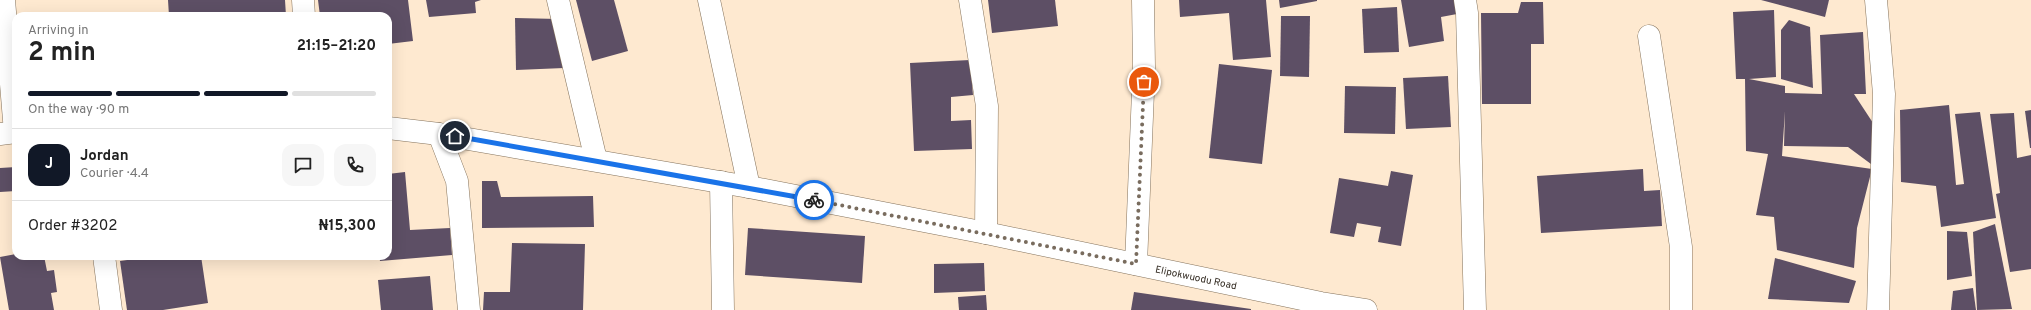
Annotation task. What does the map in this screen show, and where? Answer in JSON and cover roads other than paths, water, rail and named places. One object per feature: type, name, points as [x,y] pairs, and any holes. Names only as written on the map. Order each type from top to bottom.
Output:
[{"type":"street","points":[[4,0],[10,133]]},
{"type":"street","points":[[303,0],[304,12]]},
{"type":"street","points":[[558,0],[596,160]]},
{"type":"street","points":[[709,0],[749,187]]},
{"type":"street","points":[[970,0],[988,106],[986,233]]},
{"type":"street","points":[[1136,264],[1144,67],[1143,0]]},
{"type":"street","points":[[1465,0],[1467,13],[1476,310]]},
{"type":"street","points":[[1876,0],[1884,94],[1878,310]]},
{"type":"street","points":[[1649,36],[1681,247],[1681,310]]},
{"type":"street","name":"Elipokwuodu Road","points":[[392,128],[439,134],[749,187],[1136,264],[1321,306],[1366,310]]},
{"type":"street","points":[[439,134],[457,181],[470,310]]},
{"type":"street","points":[[721,182],[724,310]]},
{"type":"street","points":[[105,260],[111,310]]}]
